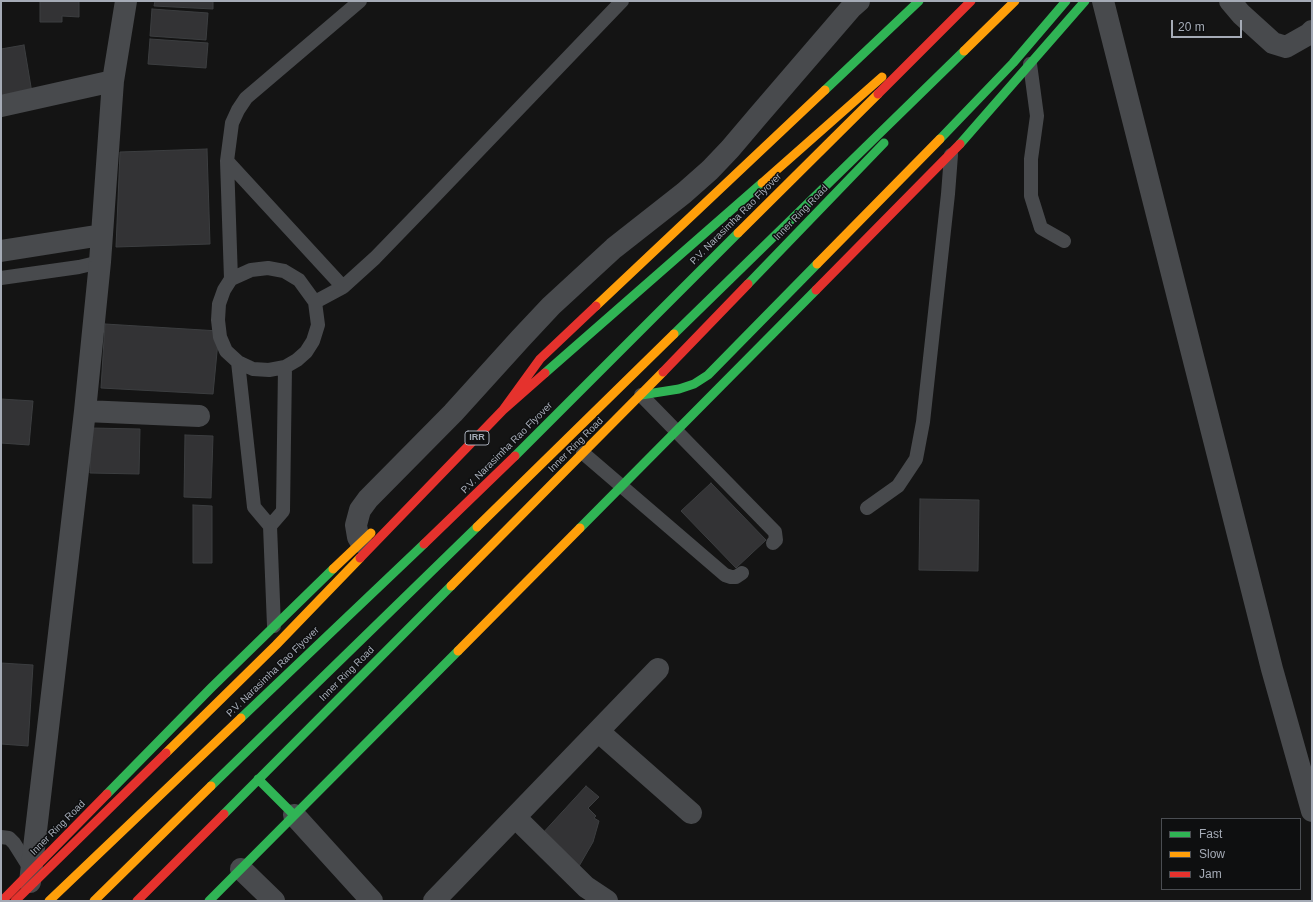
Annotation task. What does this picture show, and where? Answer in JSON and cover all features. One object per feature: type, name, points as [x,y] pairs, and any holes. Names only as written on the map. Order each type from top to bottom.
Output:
[{"type":"main road","points":[[503,410],[540,359],[919,1]]},
{"type":"main road","name":"Inner Ring Road","points":[[2,901],[25,886],[276,645],[503,410],[917,46],[963,1]]},
{"type":"main road","name":"P.V. Narasimha Rao Flyover","points":[[49,901],[496,475],[971,1]]},
{"type":"main road","points":[[94,901],[1015,1]]},
{"type":"main road","points":[[904,122],[1026,1]]},
{"type":"main road","points":[[641,395],[679,389],[694,384],[708,376],[1013,63],[1066,1]]},
{"type":"main road","points":[[209,901],[951,155],[1086,1]]},
{"type":"main road","name":"Inner Ring Road","points":[[137,901],[641,395],[893,134]]},
{"type":"main road","points":[[392,511],[406,510]]},
{"type":"main road","name":"Inner Ring Road","points":[[25,886],[274,626],[379,524]]},
{"type":"main road","points":[[274,626],[276,645]]},
{"type":"main road","points":[[258,779],[294,815]]},
{"type":"street","points":[[25,886],[85,411],[100,262],[113,80],[126,1]]},
{"type":"street","points":[[1103,1],[1270,661],[1312,811]]},
{"type":"street","points":[[1230,1],[1241,14],[1272,43],[1286,47],[1312,31]]},
{"type":"street","points":[[361,542],[358,537],[356,524],[360,510],[368,499],[454,412],[520,338],[551,306],[614,248],[684,193],[710,170],[758,116],[850,3]]},
{"type":"street","points":[[1,106],[113,80]]},
{"type":"street","points":[[1,251],[102,235]]},
{"type":"street","points":[[85,411],[199,416]]},
{"type":"street","points":[[434,901],[658,669]]},
{"type":"street","points":[[598,731],[690,813]]},
{"type":"street","points":[[294,815],[372,901]]},
{"type":"street","points":[[515,818],[586,887],[607,901]]},
{"type":"street","points":[[241,869],[274,901]]},
{"type":"lane","points":[[231,279],[227,161],[232,123],[238,110],[246,98],[360,1]]},
{"type":"lane","points":[[314,302],[343,287],[375,258],[622,1]]},
{"type":"lane","points":[[1030,64],[1037,116],[1031,159],[1031,196],[1041,228],[1064,241]]},
{"type":"lane","points":[[867,508],[898,486],[916,459],[926,398],[951,155]]},
{"type":"lane","points":[[227,161],[343,287]]},
{"type":"lane","points":[[1,278],[100,262]]},
{"type":"lane","points":[[268,268],[284,271],[299,280],[314,302],[318,325],[313,341],[297,360],[285,367],[270,370],[253,369],[238,362],[226,351],[220,337],[218,320],[224,290],[231,279],[251,270],[268,268]]},
{"type":"lane","points":[[238,362],[254,507],[270,526],[274,626]]},
{"type":"lane","points":[[270,526],[284,511],[285,367]]},
{"type":"lane","points":[[641,395],[775,532],[776,540],[774,543]]},
{"type":"lane","points":[[583,453],[725,575],[736,577],[742,573]]},
{"type":"lane","points":[[1,837],[9,838],[14,843],[25,886]]},
{"type":"building","points":[[40,1],[79,1],[79,17],[62,16],[62,22],[40,22]]},
{"type":"building","points":[[155,1],[213,1],[213,9],[154,6]]},
{"type":"building","points":[[152,9],[208,13],[206,40],[150,36]]},
{"type":"building","points":[[150,39],[208,43],[206,68],[148,64]]},
{"type":"building","points":[[24,45],[32,93],[1,99],[1,49]]},
{"type":"building","points":[[207,149],[210,244],[116,247],[120,152]]},
{"type":"building","points":[[105,324],[219,331],[213,394],[101,388]]},
{"type":"building","points":[[1,399],[33,401],[29,445],[1,443]]},
{"type":"building","points":[[91,428],[140,429],[139,474],[90,473]]},
{"type":"building","points":[[185,435],[213,436],[211,498],[184,497]]},
{"type":"building","points":[[711,483],[766,540],[736,568],[681,511]]},
{"type":"building","points":[[920,499],[979,500],[978,571],[919,570]]},
{"type":"building","points":[[193,505],[212,506],[212,563],[193,563]]},
{"type":"building","points":[[1,663],[33,665],[28,746],[1,744]]},
{"type":"building","points":[[586,786],[599,797],[588,808],[596,816],[594,818],[599,821],[593,842],[578,868],[541,835]]},
{"type":"traffic: fast","points":[[825,90],[919,1]]},
{"type":"traffic: fast","points":[[940,139],[1013,63],[1066,1]]},
{"type":"traffic: fast","points":[[960,144],[1085,1]]},
{"type":"traffic: fast","points":[[674,334],[964,51]]},
{"type":"traffic: fast","points":[[748,284],[884,143]]},
{"type":"traffic: fast","points":[[545,373],[762,183]]},
{"type":"traffic: fast","points":[[515,456],[738,233]]},
{"type":"traffic: fast","points":[[641,395],[679,389],[694,384],[708,375],[817,264]]},
{"type":"traffic: fast","points":[[580,528],[816,290]]},
{"type":"traffic: fast","points":[[211,786],[477,527]]},
{"type":"traffic: fast","points":[[241,718],[424,544]]},
{"type":"traffic: fast","points":[[107,794],[211,688],[333,569]]},
{"type":"traffic: fast","points":[[224,814],[451,586]]},
{"type":"traffic: fast","points":[[209,901],[458,651]]},
{"type":"traffic: fast","points":[[258,779],[294,815]]},
{"type":"traffic: slow","points":[[964,51],[1015,1]]},
{"type":"traffic: slow","points":[[762,183],[882,77]]},
{"type":"traffic: slow","points":[[596,306],[825,90]]},
{"type":"traffic: slow","points":[[738,233],[878,94]]},
{"type":"traffic: slow","points":[[817,264],[940,139]]},
{"type":"traffic: slow","points":[[477,527],[674,334]]},
{"type":"traffic: slow","points":[[451,586],[663,372]]},
{"type":"traffic: slow","points":[[458,651],[580,528]]},
{"type":"traffic: slow","points":[[333,569],[371,533]]},
{"type":"traffic: slow","points":[[166,753],[276,645],[360,558]]},
{"type":"traffic: slow","points":[[49,901],[241,718]]},
{"type":"traffic: slow","points":[[94,901],[211,786]]},
{"type":"traffic: jam","points":[[878,94],[971,1]]},
{"type":"traffic: jam","points":[[816,290],[960,144]]},
{"type":"traffic: jam","points":[[663,372],[748,284]]},
{"type":"traffic: jam","points":[[503,410],[540,359],[596,306]]},
{"type":"traffic: jam","points":[[360,558],[503,410],[545,373]]},
{"type":"traffic: jam","points":[[424,544],[515,456]]},
{"type":"traffic: jam","points":[[15,901],[166,753]]},
{"type":"traffic: jam","points":[[2,901],[107,794]]},
{"type":"traffic: jam","points":[[137,901],[224,814]]}]
